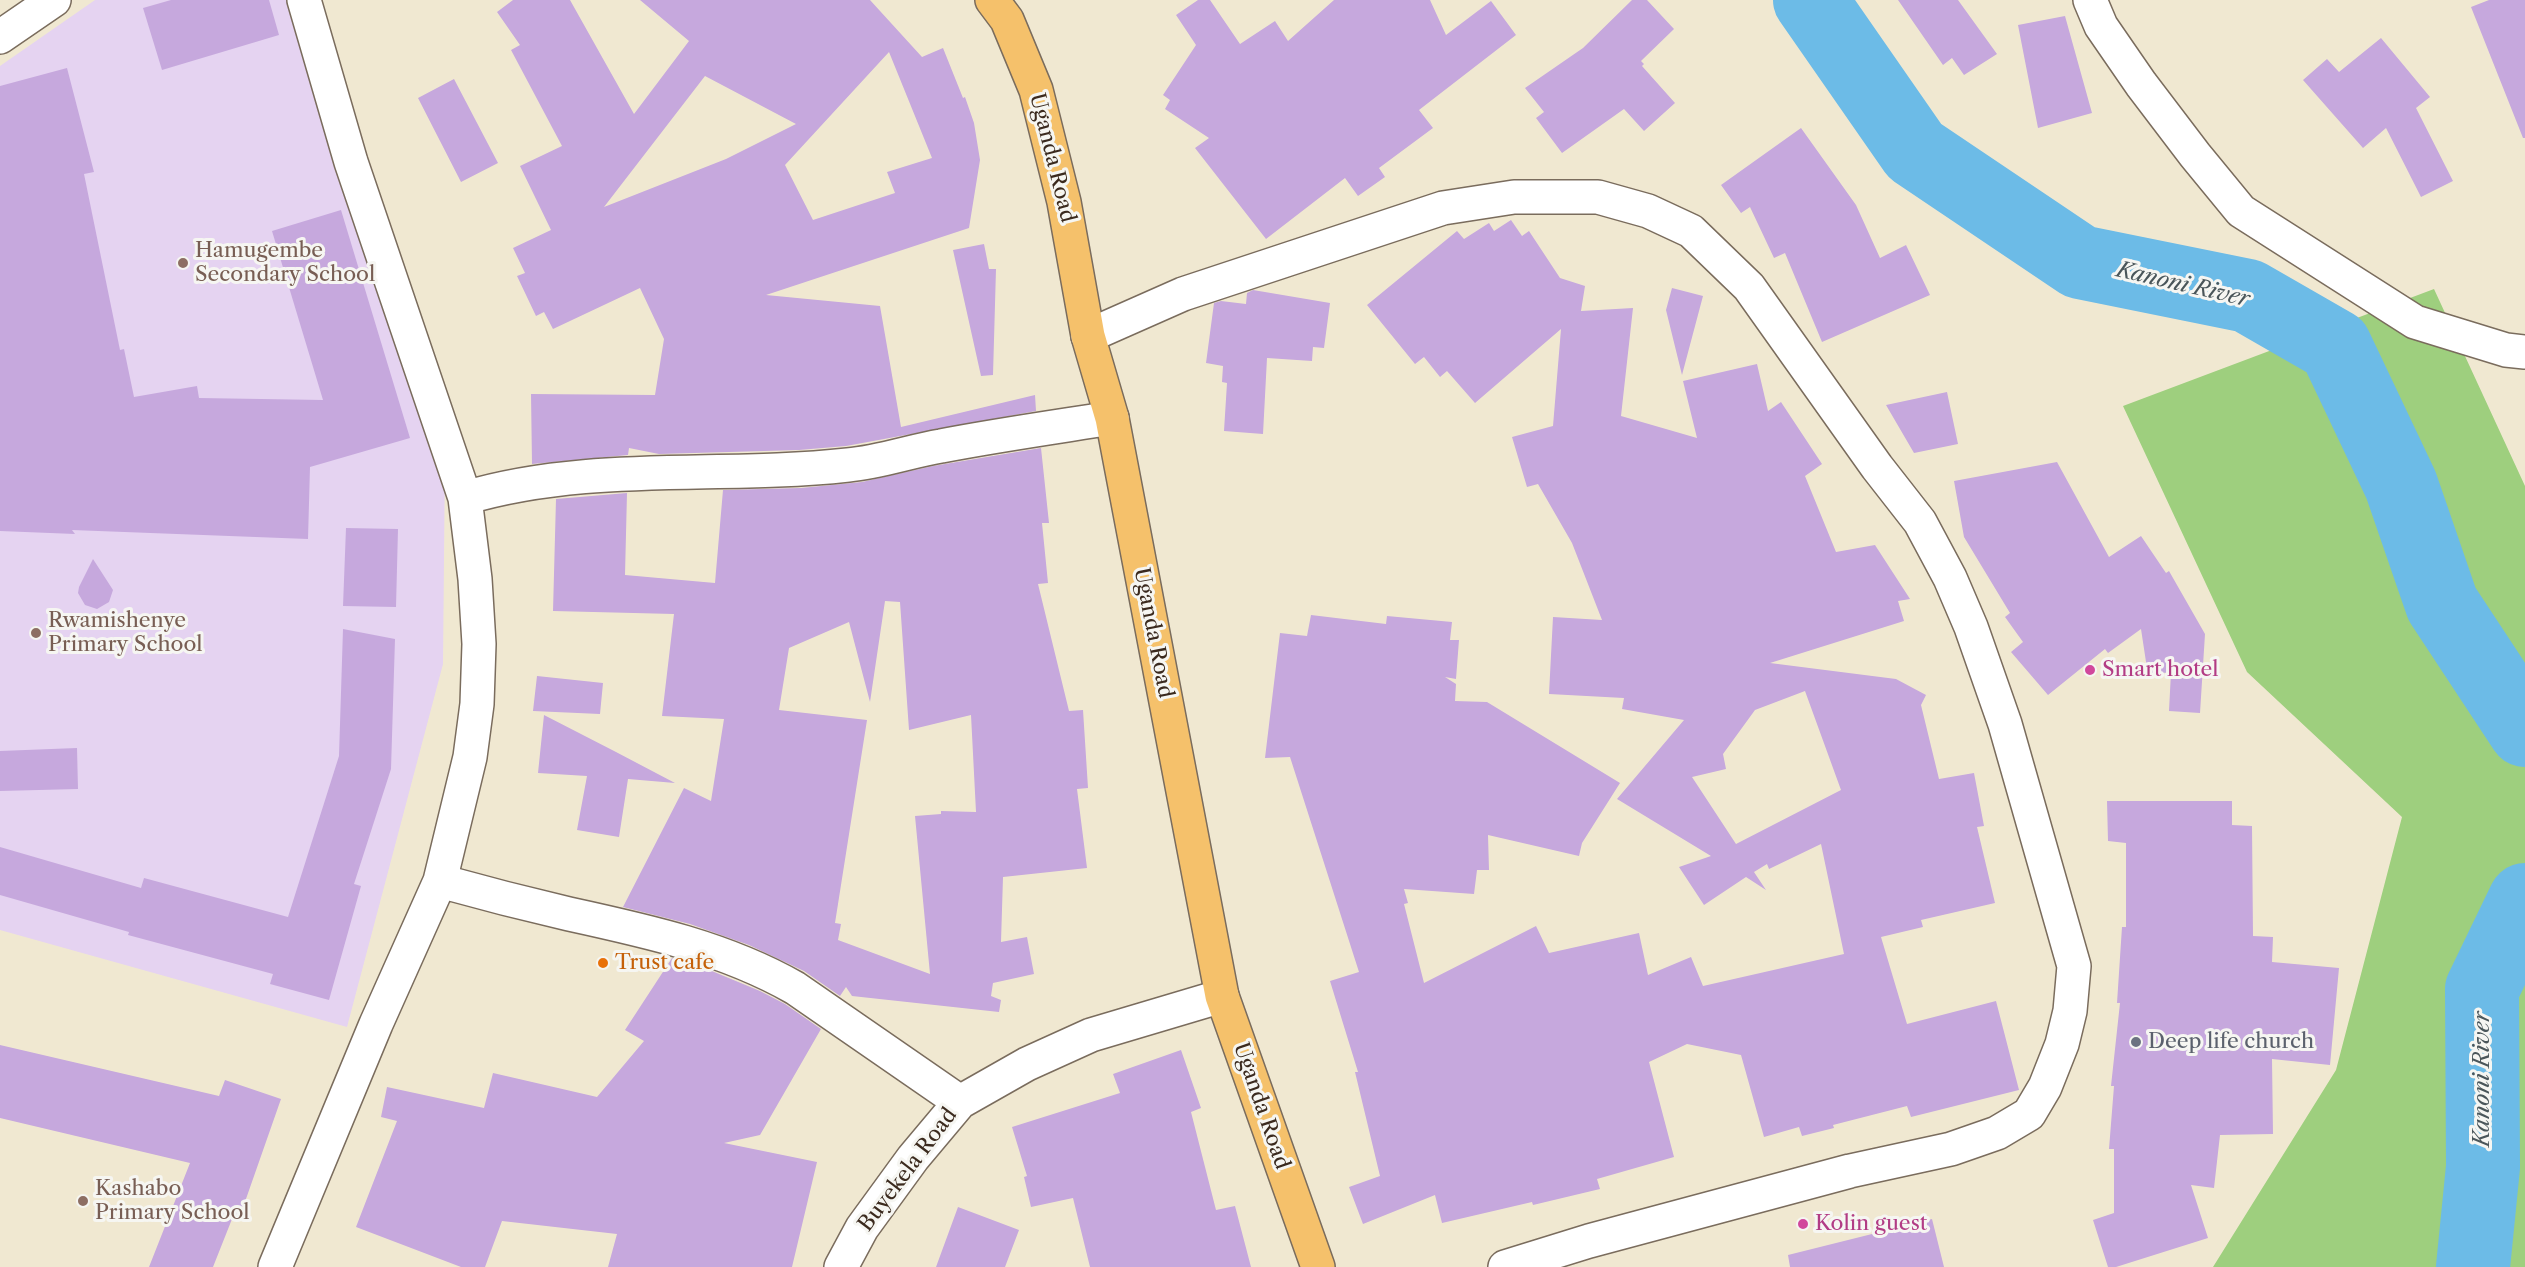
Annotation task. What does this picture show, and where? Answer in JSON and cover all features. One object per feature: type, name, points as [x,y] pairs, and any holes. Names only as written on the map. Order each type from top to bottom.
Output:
[{"type":"main road","name":"Uganda Road","points":[[992,0],[1007,20],[1036,90],[1064,202],[1088,336],[1112,418],[1222,996],[1318,1267]]},
{"type":"street","points":[[0,37],[54,0]]},
{"type":"street","points":[[275,1267],[376,1024],[440,882],[470,757],[477,704],[479,644],[475,579],[465,498],[351,162],[304,0]]},
{"type":"street","points":[[2090,0],[2101,26],[2141,84],[2241,211],[2415,322],[2506,350],[2525,352]]},
{"type":"street","points":[[1088,336],[1183,294],[1443,208],[1514,196],[1598,197],[1648,211],[1691,231],[1749,287],[1920,522],[1950,578],[1971,627],[2005,724],[2074,966],[2070,1011],[2062,1044],[2045,1087],[2029,1114],[1997,1133],[1951,1149],[1850,1171],[1589,1241],[1505,1267]]},
{"type":"street","points":[[465,498],[538,481],[584,476],[767,471],[850,465],[939,446],[1112,418]]},
{"type":"street","points":[[440,882],[669,938],[738,960],[769,973],[795,988],[960,1102]]},
{"type":"street","name":"Buyekela Road","points":[[841,1267],[862,1228],[913,1158],[960,1102],[1027,1064],[1091,1035],[1222,996]]},
{"type":"shaded area","points":[[95,0],[291,0],[445,454],[443,664],[347,1027],[0,930],[0,66]]},
{"type":"green space","points":[[2434,289],[2525,486],[2525,1267],[2213,1267],[2336,1070],[2402,817],[2247,672],[2123,406]]},
{"type":"building","points":[[171,0],[269,0],[279,35],[162,70],[143,8]]},
{"type":"building","points":[[513,0],[570,0],[634,114],[689,41],[640,0],[870,0],[922,57],[943,48],[974,123],[980,160],[969,228],[766,295],[880,306],[901,427],[1035,395],[1036,411],[846,446],[799,450],[659,454],[629,448],[628,455],[532,464],[531,394],[655,395],[664,339],[640,288],[553,329],[544,312],[536,316],[517,276],[525,273],[513,248],[551,230],[520,166],[562,146],[511,50],[520,45],[497,12]],"holes":[[[889,52],[932,158],[887,172],[895,193],[813,220],[785,165]],[[705,76],[796,124],[726,159],[604,207]]]},
{"type":"building","points":[[1198,0],[1210,0],[1240,44],[1275,21],[1288,41],[1334,0],[1430,0],[1446,35],[1491,1],[1516,35],[1419,110],[1433,128],[1379,168],[1385,177],[1358,196],[1345,178],[1266,239],[1195,148],[1209,138],[1165,109],[1170,100],[1163,95],[1196,45],[1176,15]]},
{"type":"building","points":[[1632,0],[1647,0],[1674,29],[1641,61],[1644,64],[1642,66],[1675,103],[1644,131],[1624,109],[1562,153],[1536,118],[1544,112],[1525,88],[1583,48]]},
{"type":"building","points":[[1898,0],[1958,0],[1997,54],[1964,75],[1952,58],[1943,65]]},
{"type":"building","points":[[2489,0],[2525,0],[2525,138],[2523,138],[2471,7]]},
{"type":"building","points":[[2065,16],[2092,113],[2038,128],[2018,25]]},
{"type":"building","points":[[2381,38],[2430,97],[2416,108],[2453,181],[2421,197],[2386,128],[2363,148],[2303,80],[2327,59],[2339,72]]},
{"type":"building","points":[[67,68],[94,172],[84,174],[120,350],[124,349],[134,397],[197,386],[199,398],[323,400],[272,231],[341,210],[410,438],[310,467],[308,539],[72,530],[75,534],[0,531],[0,86]]},
{"type":"building","points":[[454,79],[498,163],[461,182],[418,98]]},
{"type":"building","points":[[1801,128],[1856,205],[1880,258],[1906,245],[1930,295],[1822,342],[1785,253],[1774,258],[1750,207],[1741,213],[1721,185]]},
{"type":"building","points":[[1511,220],[1522,236],[1529,231],[1560,278],[1585,286],[1581,311],[1633,308],[1621,416],[1697,438],[1683,381],[1757,364],[1768,411],[1781,402],[1822,464],[1805,476],[1836,552],[1875,545],[1910,599],[1898,601],[1904,621],[1770,663],[1896,679],[1926,695],[1921,705],[1939,779],[1974,773],[1984,826],[1977,827],[1995,903],[1921,920],[1923,927],[1881,937],[1907,1024],[1996,1001],[2019,1090],[1911,1117],[1907,1106],[1833,1125],[1834,1128],[1802,1136],[1799,1127],[1764,1137],[1741,1055],[1687,1044],[1649,1062],[1674,1157],[1597,1179],[1600,1189],[1533,1205],[1532,1202],[1442,1223],[1435,1195],[1363,1224],[1349,1187],[1380,1176],[1355,1072],[1358,1072],[1330,981],[1359,972],[1290,757],[1265,758],[1280,633],[1307,636],[1311,615],[1386,624],[1387,616],[1452,622],[1450,640],[1459,640],[1456,679],[1445,677],[1456,684],[1455,701],[1487,702],[1620,783],[1582,843],[1579,856],[1488,835],[1489,870],[1477,870],[1474,894],[1404,889],[1408,903],[1404,904],[1424,983],[1536,926],[1549,953],[1639,933],[1648,975],[1691,957],[1703,986],[1844,954],[1821,844],[1769,869],[1767,864],[1754,872],[1766,890],[1746,877],[1704,905],[1679,867],[1711,856],[1617,799],[1684,720],[1622,709],[1624,698],[1549,694],[1553,617],[1602,620],[1572,543],[1538,484],[1527,487],[1512,437],[1553,426],[1561,329],[1475,403],[1447,371],[1440,377],[1424,357],[1415,364],[1367,305],[1457,231],[1464,239],[1489,223],[1494,231]],"holes":[[[1805,691],[1841,790],[1736,844],[1692,777],[1726,769],[1723,754],[1755,710]]]},
{"type":"building","points":[[984,244],[989,269],[996,269],[993,375],[981,376],[953,250]]},
{"type":"building","points":[[1672,288],[1703,296],[1682,375],[1666,310]]},
{"type":"building","points":[[1253,290],[1330,303],[1324,348],[1313,347],[1312,361],[1267,358],[1263,434],[1224,431],[1227,383],[1222,382],[1223,366],[1206,363],[1214,303],[1221,301],[1246,304],[1247,293]]},
{"type":"building","points":[[1947,392],[1958,444],[1914,453],[1886,405]]},
{"type":"building","points":[[1041,448],[1049,523],[1042,523],[1048,583],[1038,584],[1069,711],[1083,710],[1088,788],[1077,789],[1087,868],[1003,877],[1001,942],[1027,937],[1034,974],[993,983],[991,996],[1001,1000],[999,1012],[852,996],[846,987],[840,996],[804,971],[749,945],[690,924],[623,907],[684,788],[711,801],[724,719],[662,716],[674,614],[553,611],[556,499],[627,493],[625,575],[715,583],[723,490],[801,488],[862,482],[933,466]],"holes":[[[885,601],[900,602],[909,730],[971,715],[976,812],[941,811],[941,814],[915,816],[930,974],[838,940],[841,924],[835,923],[867,720],[779,710],[789,648],[849,622],[870,702]]]},
{"type":"building","points":[[2057,462],[2109,557],[2141,536],[2166,573],[2169,571],[2205,634],[2200,713],[2169,711],[2171,672],[2148,675],[2141,629],[2108,653],[2105,649],[2048,695],[2011,652],[2023,642],[2005,617],[2010,613],[1964,537],[1954,481]]},
{"type":"building","points":[[346,528],[398,529],[396,607],[343,606]]},
{"type":"building","points":[[93,559],[113,590],[109,602],[97,609],[85,605],[78,593]]},
{"type":"building","points":[[343,629],[395,639],[391,769],[354,884],[361,886],[329,1000],[270,984],[273,974],[128,935],[129,932],[0,895],[0,847],[141,888],[144,878],[288,917],[339,756]]},
{"type":"building","points":[[537,676],[603,683],[600,714],[533,711]]},
{"type":"building","points":[[544,715],[675,783],[628,779],[619,837],[577,830],[587,776],[538,773]]},
{"type":"building","points":[[77,748],[78,789],[0,791],[0,751]]},
{"type":"building","points":[[2107,801],[2232,801],[2232,825],[2252,826],[2253,936],[2273,937],[2272,962],[2339,968],[2330,1065],[2272,1059],[2273,1134],[2220,1135],[2214,1188],[2191,1185],[2208,1238],[2116,1267],[2108,1267],[2093,1220],[2114,1213],[2114,1149],[2109,1149],[2114,1086],[2111,1086],[2120,1003],[2117,1003],[2122,927],[2126,927],[2126,843],[2108,841]]},
{"type":"building","points":[[672,958],[707,969],[760,991],[785,1004],[821,1029],[760,1135],[724,1143],[817,1162],[792,1267],[608,1267],[617,1234],[502,1221],[485,1267],[461,1267],[356,1227],[397,1121],[381,1117],[387,1087],[484,1108],[493,1073],[597,1097],[644,1041],[625,1030]]},
{"type":"building","points":[[0,1045],[219,1096],[225,1080],[281,1099],[240,1216],[234,1214],[213,1267],[149,1267],[190,1163],[0,1118]]},
{"type":"building","points":[[1181,1050],[1201,1108],[1191,1112],[1216,1210],[1235,1206],[1251,1267],[1090,1267],[1073,1198],[1031,1207],[1024,1177],[1027,1176],[1012,1127],[1120,1093],[1113,1074]]},
{"type":"building","points":[[958,1207],[1019,1230],[1005,1267],[936,1267]]},
{"type":"building","points":[[1932,1219],[1944,1267],[1790,1267],[1788,1255]]},
{"type":"waterway","name":"Kanoni River","points":[[1810,0],[1915,151],[2080,262],[2248,296],[2335,346],[2401,485],[2442,604],[2525,730]]},
{"type":"waterway","name":"Kanoni River","points":[[2473,1267],[2483,1167],[2482,989],[2525,900]]},
{"type":"place","name":"Hamugembe Secondary School","points":[[183,263]]},
{"type":"place","name":"Rwamishenye Primary School","points":[[36,633]]},
{"type":"place","name":"Smart hotel","points":[[2090,670]]},
{"type":"place","name":"Trust cafe","points":[[603,963]]},
{"type":"place","name":"Deep life church","points":[[2136,1042]]},
{"type":"place","name":"Kashabo Primary School","points":[[83,1201]]},
{"type":"place","name":"Kolin guest","points":[[1803,1224]]}]
